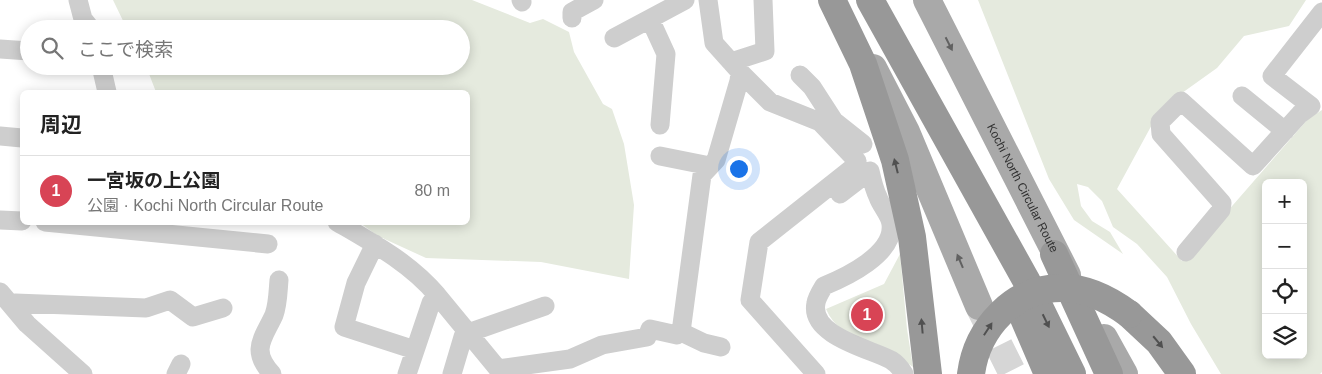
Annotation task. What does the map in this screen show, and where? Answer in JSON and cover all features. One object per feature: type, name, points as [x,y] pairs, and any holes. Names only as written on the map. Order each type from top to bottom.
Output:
[{"type":"highway","points":[[832,0],[863,64],[895,160],[912,237],[928,374]]},
{"type":"highway","points":[[874,9],[1009,283],[1048,374]]},
{"type":"highway","points":[[874,9],[1026,280],[1072,374]]},
{"type":"highway","points":[[1054,254],[1109,374]]},
{"type":"highway","points":[[971,374],[977,349],[992,322],[1016,300],[1032,293],[1062,288],[1080,290],[1114,303],[1129,314],[1158,342],[1182,374]]},
{"type":"main road","points":[[837,0],[906,132],[979,306]]},
{"type":"main road","name":"Kochi North Circular Route","points":[[927,0],[1054,254],[1124,374]]},
{"type":"street","points":[[78,0],[84,20]]},
{"type":"street","points":[[572,18],[572,12],[594,0]]},
{"type":"street","points":[[614,38],[685,0]]},
{"type":"street","points":[[708,0],[714,43],[770,102],[820,122],[830,124],[863,144]]},
{"type":"street","points":[[681,332],[702,175],[716,160],[736,68],[765,51],[763,0]]},
{"type":"street","points":[[1186,252],[1221,210],[1222,203],[1161,134],[1160,122],[1182,101],[1253,166],[1300,114],[1311,106],[1272,76],[1322,12]]},
{"type":"street","points":[[650,19],[666,54],[660,124]]},
{"type":"street","points":[[0,49],[20,50]]},
{"type":"street","points":[[103,75],[107,90]]},
{"type":"street","points":[[800,75],[812,87],[830,124],[856,161],[855,166],[759,242],[750,300],[816,374]]},
{"type":"street","points":[[1242,96],[1285,131]]},
{"type":"street","points":[[0,136],[20,138]]},
{"type":"street","points":[[660,156],[710,166]]},
{"type":"street","points":[[838,195],[870,171],[877,197],[891,223],[891,232],[886,244],[862,266],[848,276],[824,286],[816,303],[816,312],[826,328],[840,339],[893,361],[904,374]]},
{"type":"street","points":[[0,220],[20,221]]},
{"type":"street","points":[[75,225],[268,244]]},
{"type":"street","points":[[342,225],[405,264],[437,295],[496,371],[570,359],[602,345],[647,338],[650,329],[677,335],[681,332]]},
{"type":"street","points":[[375,244],[356,283],[344,327],[415,350]]},
{"type":"street","points":[[272,374],[260,357],[262,336],[274,314],[279,280]]},
{"type":"street","points":[[407,374],[431,303],[437,295]]},
{"type":"street","points":[[6,299],[15,303],[146,308],[170,300],[193,317],[223,308]]},
{"type":"street","points":[[6,299],[27,324],[83,374]]},
{"type":"street","points":[[452,374],[463,337],[545,306]]},
{"type":"street","points":[[681,332],[704,343],[720,347]]},
{"type":"shaded area","points":[[113,0],[472,0],[530,23],[543,19],[569,32],[574,52],[603,104],[612,109],[624,144],[634,205],[629,279],[541,262],[426,258],[378,236],[363,225],[470,225],[470,90],[155,90],[149,75],[470,75],[470,20],[123,20]]},
{"type":"shaded area","points":[[978,0],[1306,0],[1289,26],[1244,36],[1217,68],[1161,108],[1117,189],[1182,261],[1192,252],[1308,119],[1322,110],[1322,372],[1320,374],[1221,374],[1191,324],[1167,277],[1137,244],[1113,227],[1102,201],[1088,187],[1077,184],[1081,206],[1092,221],[1110,232],[1123,254],[1074,220],[1049,179]]},
{"type":"shaded area","points":[[900,254],[907,329],[913,367],[842,330],[833,321],[826,309],[884,284]]},
{"type":"tunnel","points":[[980,308],[1013,374]]},
{"type":"place","name":"一宮坂の上公園","points":[[867,315]]}]
